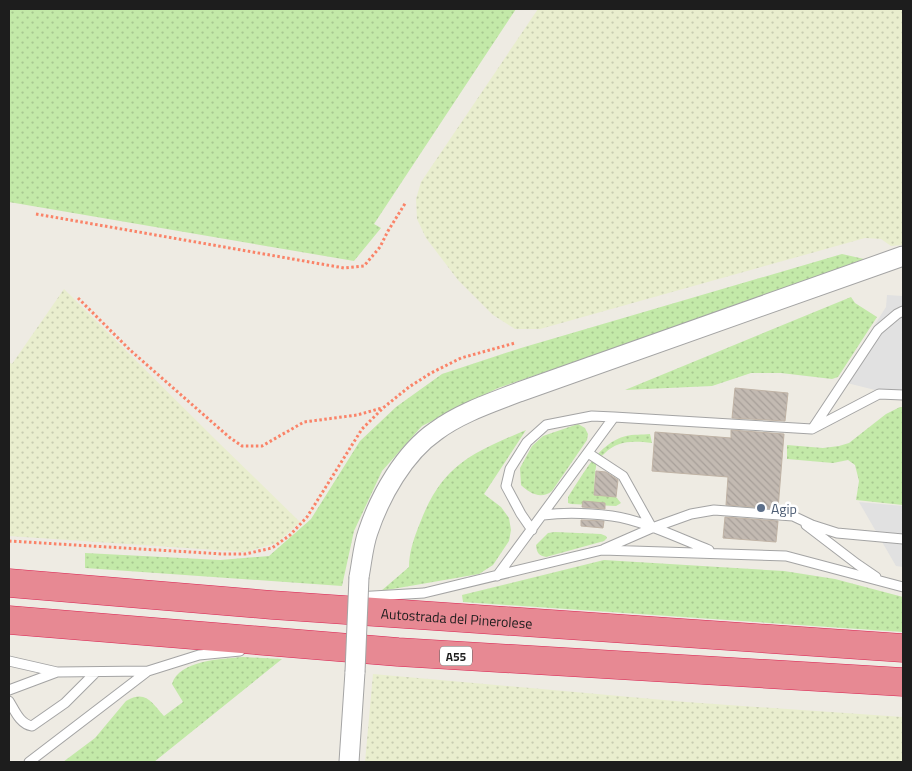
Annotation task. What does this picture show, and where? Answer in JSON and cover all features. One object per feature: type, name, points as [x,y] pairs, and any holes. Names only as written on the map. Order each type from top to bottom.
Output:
[{"type":"highway","name":"Autostrada del Pinerolese","points":[[9,582],[272,605],[903,648]]},
{"type":"highway","name":"A55","points":[[9,620],[398,652],[903,682]]},
{"type":"street","points":[[348,762],[359,577],[367,534],[383,495],[406,460],[435,431],[475,409],[519,392],[903,256]]},
{"type":"lane","points":[[812,429],[878,330],[903,311]]},
{"type":"lane","points":[[532,530],[506,486],[510,469],[527,442],[546,425],[592,416],[812,429],[879,394],[903,395]]},
{"type":"lane","points":[[497,576],[614,417]]},
{"type":"lane","points":[[588,453],[623,476],[652,528]]},
{"type":"lane","points":[[346,597],[424,593],[497,576],[602,550],[652,528],[691,514],[714,510],[793,516],[812,525],[837,533],[903,539]]},
{"type":"lane","points":[[543,515],[559,513],[613,516],[652,528],[717,553]]},
{"type":"lane","points":[[793,516],[882,581]]},
{"type":"lane","points":[[602,550],[786,556],[903,587]]},
{"type":"lane","points":[[9,582],[134,584]]},
{"type":"lane","points":[[9,661],[57,672],[148,671],[199,655],[250,651]]},
{"type":"lane","points":[[270,651],[398,652]]},
{"type":"lane","points":[[29,762],[148,671]]},
{"type":"lane","points":[[9,690],[57,672]]},
{"type":"lane","points":[[9,701],[22,721],[32,726],[65,703],[96,672]]},
{"type":"path","points":[[36,214],[344,268],[364,266],[375,255],[406,202]]},
{"type":"path","points":[[78,298],[153,371],[228,437],[242,446],[262,446],[304,422],[383,408]]},
{"type":"path","points":[[9,541],[223,554],[245,554],[272,548],[290,535],[307,517],[362,429],[383,408],[409,387],[431,373],[461,358],[515,343]]},
{"type":"green space","points":[[9,9],[516,9],[374,224],[381,228],[354,261],[9,202]]},
{"type":"green space","points":[[538,9],[903,9],[903,245],[891,246],[881,239],[865,238],[540,329],[515,329],[493,315],[458,280],[426,238],[417,219],[416,199],[421,182]]},
{"type":"green space","points":[[842,254],[864,259],[702,319],[498,388],[422,426],[382,471],[354,531],[342,586],[85,568],[85,553],[220,560],[269,556],[311,519],[360,441],[396,407],[442,374],[521,348]]},
{"type":"green space","points":[[64,289],[300,522],[277,543],[245,552],[9,536],[9,362],[12,364]]},
{"type":"green space","points":[[851,297],[855,303],[877,317],[838,377],[832,379],[781,373],[751,373],[712,386],[625,390]]},
{"type":"green space","points":[[903,407],[903,505],[856,500],[859,481],[855,465],[848,460],[833,463],[787,459],[787,445],[823,448],[849,443],[886,414]]},
{"type":"green space","points":[[578,424],[585,428],[588,434],[587,440],[552,491],[548,494],[539,495],[531,493],[524,488],[521,485],[520,468],[532,446],[543,436]]},
{"type":"green space","points":[[526,430],[484,494],[501,507],[509,518],[511,530],[509,541],[493,565],[479,574],[381,591],[409,567],[412,545],[420,523],[438,487],[449,474],[475,454]]},
{"type":"green space","points":[[650,434],[652,443],[626,442],[620,444],[609,449],[597,463],[594,495],[616,497],[621,503],[616,506],[568,503],[568,497],[592,461],[607,445],[626,436]]},
{"type":"green space","points":[[548,533],[601,534],[607,538],[604,541],[546,557],[537,552],[536,545]]},
{"type":"green space","points":[[604,560],[784,571],[835,579],[903,597],[903,632],[463,602],[462,595]]},
{"type":"green space","points":[[243,657],[282,659],[154,762],[63,762],[95,738],[126,701],[139,696],[144,697],[152,702],[164,716],[183,702],[172,684],[176,676],[183,670],[202,662]]},
{"type":"green space","points":[[373,674],[686,702],[903,717],[903,762],[365,762]]},
{"type":"shaded area","points":[[887,295],[903,296],[903,397],[839,381],[886,307]]},
{"type":"shaded area","points":[[859,502],[903,506],[903,567],[896,566]]},
{"type":"building","points":[[735,388],[788,393],[785,421],[732,418]]},
{"type":"building","points":[[731,430],[784,434],[778,509],[726,505],[728,477],[652,471],[655,432],[731,438]]},
{"type":"building","points":[[596,471],[606,472],[618,480],[616,497],[594,495]]},
{"type":"building","points":[[583,501],[605,503],[605,509],[582,507]]},
{"type":"building","points":[[725,517],[778,521],[776,542],[723,538]]},
{"type":"building","points":[[581,520],[604,521],[603,528],[581,526]]},
{"type":"place","name":"Agip","points":[[761,508]]}]
